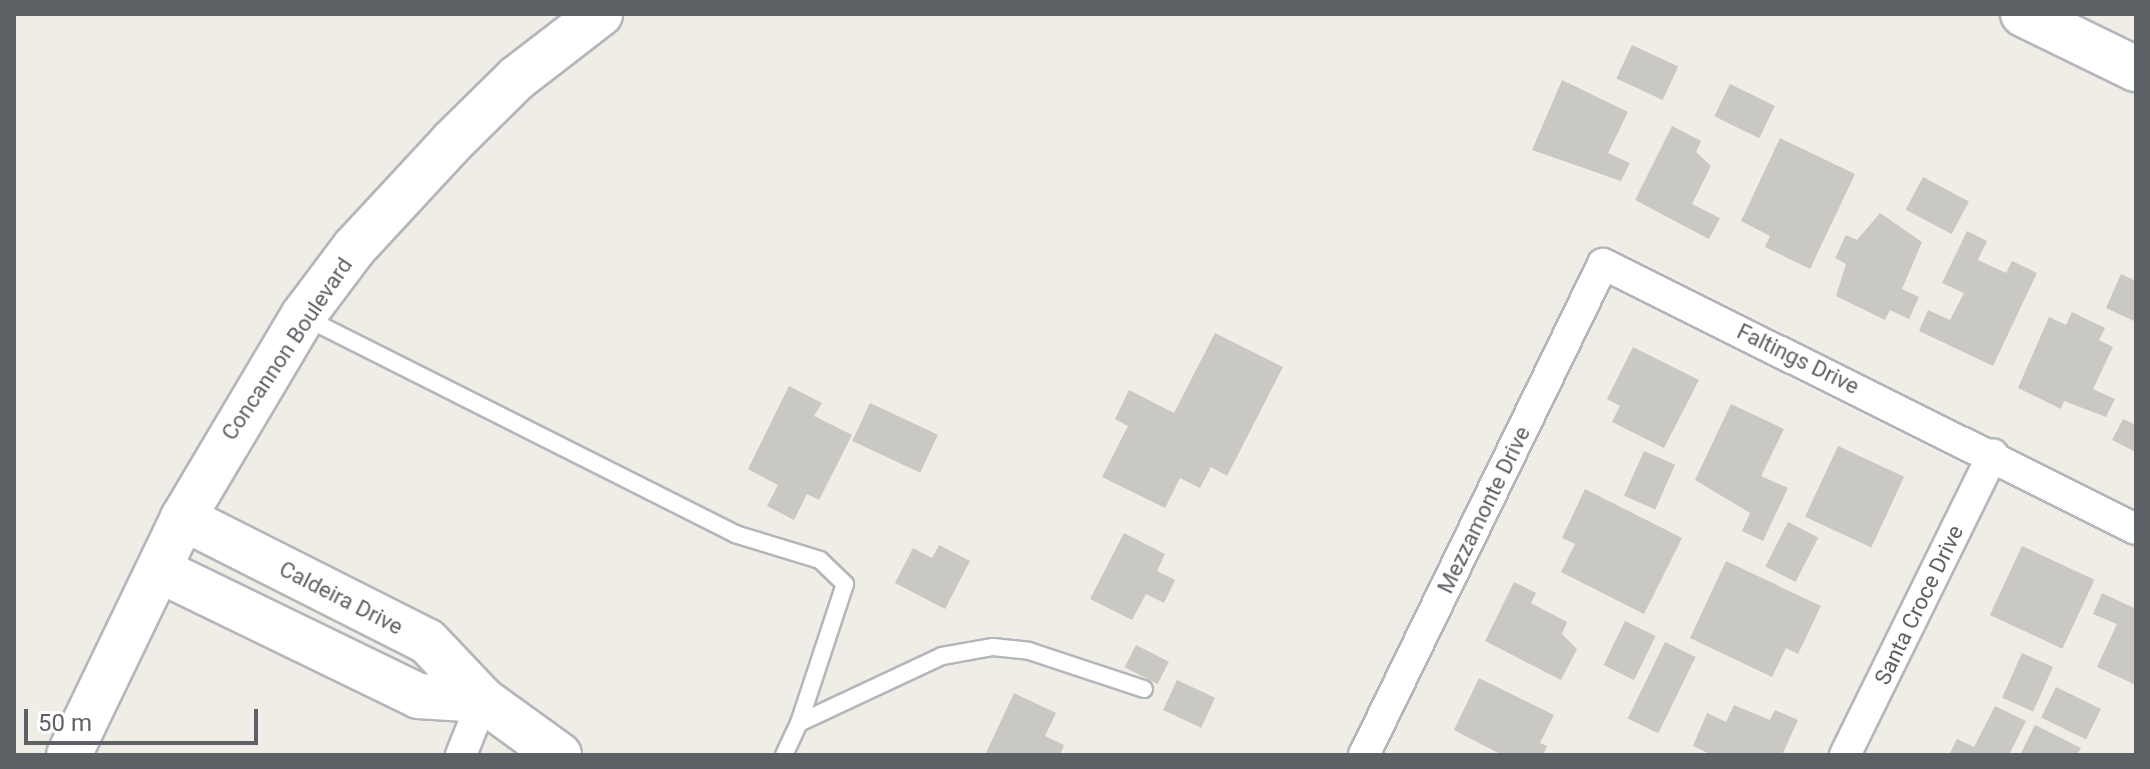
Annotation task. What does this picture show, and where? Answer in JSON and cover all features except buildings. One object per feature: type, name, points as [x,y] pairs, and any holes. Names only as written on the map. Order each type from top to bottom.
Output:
[{"type":"main road","name":"Concannon Boulevard","points":[[69,755],[183,518],[303,316],[354,248],[473,121],[600,14]]},
{"type":"main road","points":[[2023,14],[2136,69]]},
{"type":"main road","name":"Caldeira Drive","points":[[183,518],[427,641],[483,700],[559,755]]},
{"type":"main road","points":[[159,570],[418,696],[483,700]]},
{"type":"street","name":"Faltings Drive","points":[[1603,264],[1993,454],[2136,529]]},
{"type":"street","name":"Mezzamonte Drive","points":[[1364,755],[1603,264]]},
{"type":"street","name":"Santa Croce Drive","points":[[1845,755],[1993,454]]},
{"type":"street","points":[[461,755],[483,700]]},
{"type":"lane","points":[[303,316],[735,534],[820,560],[845,584],[799,723],[784,755]]},
{"type":"lane","points":[[799,723],[942,656],[993,647],[1029,651],[1144,689]]}]
